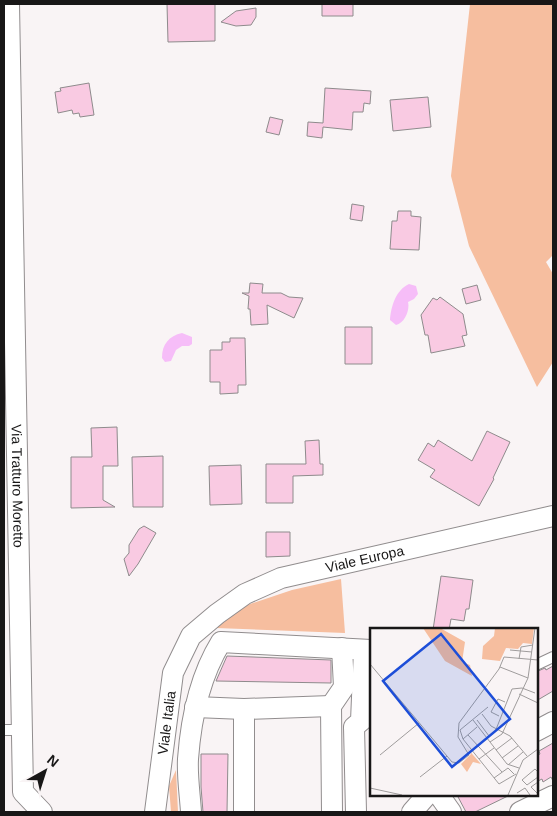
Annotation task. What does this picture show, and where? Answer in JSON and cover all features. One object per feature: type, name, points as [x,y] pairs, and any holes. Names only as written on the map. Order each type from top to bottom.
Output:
[{"type":"street","name":"Via Tratturo Moretto","points":[[9,4],[13,730],[23,792],[42,812]]},
{"type":"street","name":"Viale Europa","points":[[191,636],[245,594],[281,578],[553,516]]},
{"type":"street","name":"Viale Italia","points":[[155,812],[173,673],[191,636]]},
{"type":"street","points":[[190,812],[188,760],[195,707],[210,660],[221,642],[368,650],[361,721],[354,727],[356,812]]},
{"type":"street","points":[[332,812],[331,706],[344,687],[342,648]]},
{"type":"street","points":[[195,707],[244,709],[331,706]]},
{"type":"street","points":[[244,709],[244,812]]},
{"type":"street","points":[[537,730],[553,722]]},
{"type":"street","points":[[162,760],[188,760]]},
{"type":"street","points":[[412,812],[425,796]]},
{"type":"street","points":[[440,796],[451,812]]},
{"type":"street","points":[[520,812],[553,796]]},
{"type":"lane","points":[[537,665],[553,657]]},
{"type":"shaded area","points":[[470,4],[553,4],[553,255],[546,262],[553,274],[553,362],[537,387],[469,246],[451,176]]},
{"type":"shaded area","points":[[409,284],[416,286],[418,294],[408,302],[406,316],[402,322],[396,325],[390,320],[393,304],[401,290]]},
{"type":"shaded area","points":[[182,333],[192,337],[192,344],[182,346],[176,350],[171,361],[165,362],[162,358],[162,353],[167,341],[173,336]]},
{"type":"shaded area","points":[[341,579],[345,633],[216,628],[241,607],[292,590]]},
{"type":"shaded area","points":[[176,770],[178,812],[171,812],[169,786]]},
{"type":"building","points":[[167,4],[215,4],[215,41],[168,42]]},
{"type":"building","points":[[322,4],[353,4],[353,16],[322,16]]},
{"type":"building","points":[[256,8],[256,17],[251,25],[236,26],[221,22],[236,11]]},
{"type":"building","points":[[89,83],[94,115],[80,117],[79,113],[73,114],[72,110],[58,113],[55,92],[61,91],[60,88]]},
{"type":"building","points":[[325,88],[371,91],[370,104],[364,103],[363,112],[353,112],[352,130],[323,127],[322,138],[307,136],[308,122],[323,123]]},
{"type":"building","points":[[428,97],[431,127],[393,131],[390,100]]},
{"type":"building","points":[[270,117],[283,120],[279,135],[266,132]]},
{"type":"building","points":[[352,204],[364,206],[362,221],[350,219]]},
{"type":"building","points":[[398,211],[411,211],[411,216],[421,217],[419,250],[390,249],[392,221],[397,221]]},
{"type":"building","points":[[250,283],[263,284],[262,293],[281,293],[289,297],[303,298],[294,318],[267,305],[268,324],[251,325],[250,309],[248,309],[249,296],[242,293],[249,293]]},
{"type":"building","points":[[477,285],[481,300],[466,304],[462,289]]},
{"type":"building","points":[[440,297],[463,314],[467,335],[462,336],[465,346],[431,353],[428,335],[425,335],[421,315],[433,298],[437,300]]},
{"type":"building","points":[[345,327],[372,327],[372,364],[345,364]]},
{"type":"building","points":[[230,338],[245,338],[246,385],[238,385],[238,393],[220,394],[220,382],[210,382],[210,350],[222,350],[222,342],[230,342]]},
{"type":"building","points":[[117,427],[118,466],[103,466],[103,500],[115,507],[71,508],[71,457],[92,457],[91,428]]},
{"type":"building","points":[[487,431],[510,442],[494,479],[479,506],[430,477],[435,470],[418,460],[428,443],[434,447],[438,440],[472,461]]},
{"type":"building","points":[[319,440],[320,464],[323,464],[323,475],[293,476],[293,503],[266,503],[266,464],[306,464],[305,441]]},
{"type":"building","points":[[163,456],[163,507],[133,507],[132,457]]},
{"type":"building","points":[[241,465],[242,504],[210,505],[209,466]]},
{"type":"building","points":[[144,526],[156,533],[129,576],[124,559],[129,553],[129,545],[139,529]]},
{"type":"building","points":[[266,532],[290,532],[290,556],[266,557]]},
{"type":"building","points":[[441,576],[473,580],[469,609],[466,609],[464,621],[451,619],[449,628],[433,628]]},
{"type":"building","points":[[227,656],[331,660],[331,683],[216,681]]},
{"type":"building","points":[[553,666],[553,691],[537,700],[537,672],[545,668],[546,670]]},
{"type":"building","points":[[553,743],[553,781],[551,777],[543,782],[542,779],[537,782],[537,756],[540,754],[539,751]]},
{"type":"building","points":[[201,754],[228,754],[227,812],[203,812]]},
{"type":"building","points":[[458,796],[508,796],[475,812],[466,812]]}]
